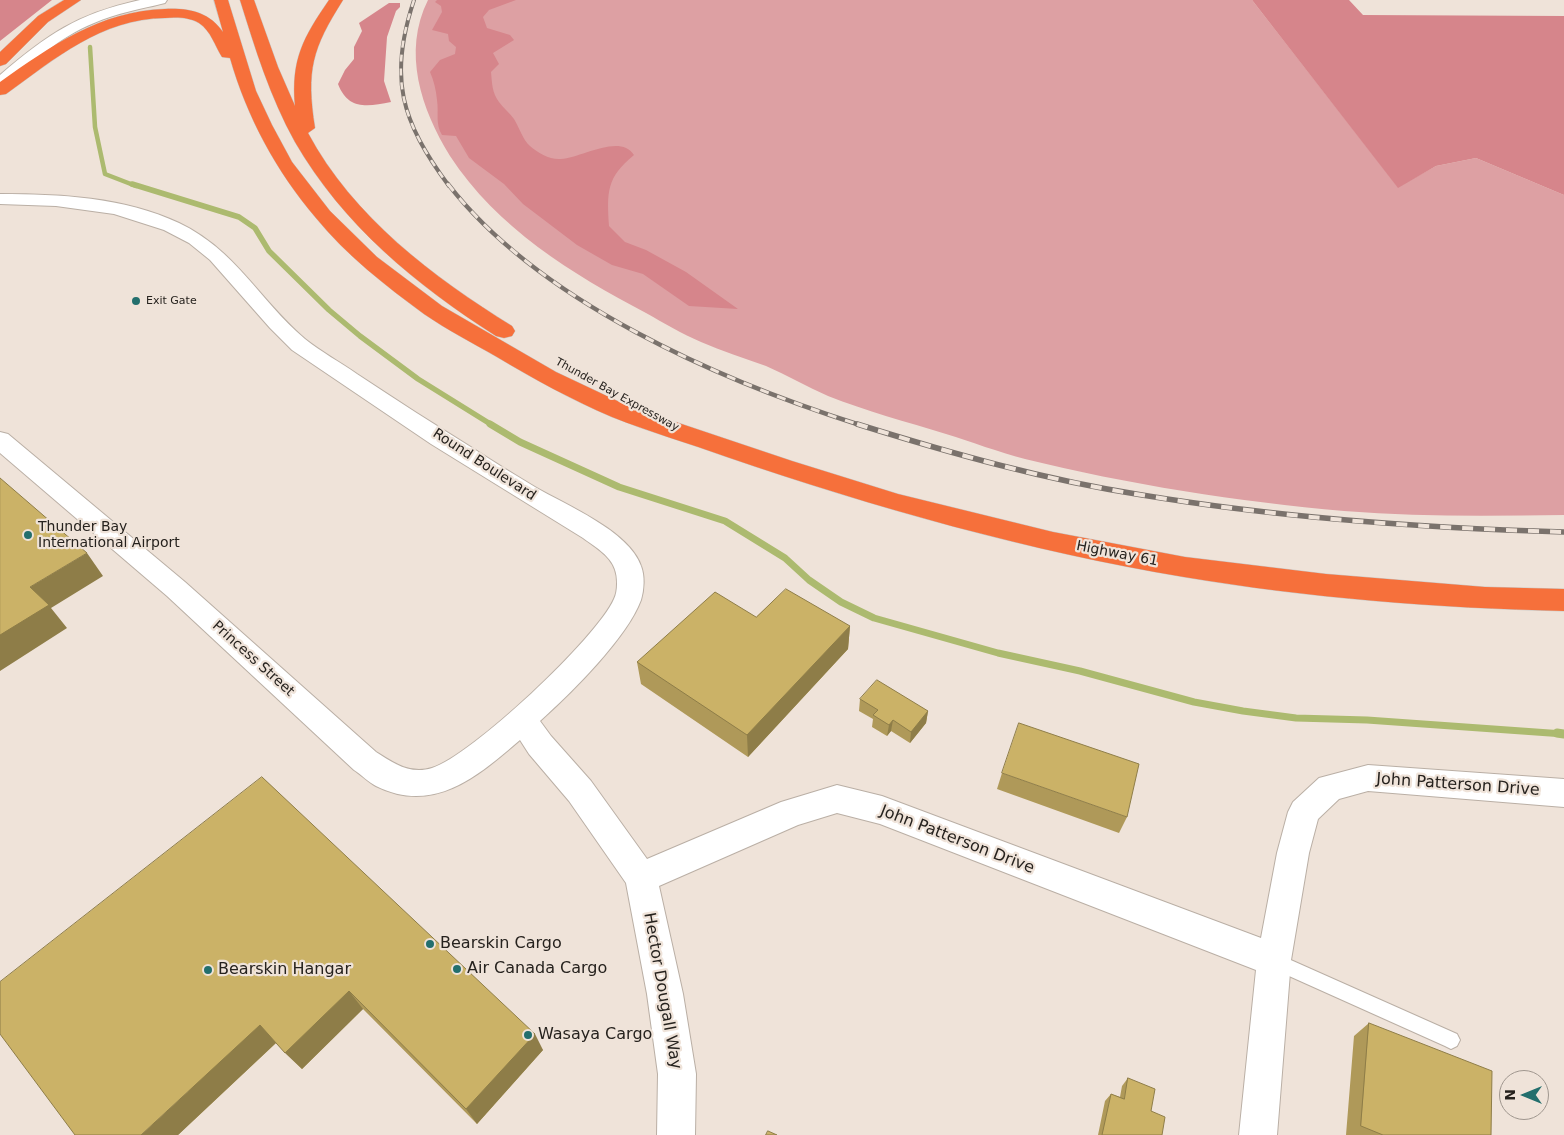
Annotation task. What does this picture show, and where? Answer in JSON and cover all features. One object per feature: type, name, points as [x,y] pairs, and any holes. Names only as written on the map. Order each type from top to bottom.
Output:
[{"type":"highway","points":[[0,61],[43,19],[74,0]]},
{"type":"highway","name":"Thunder Bay Expressway","points":[[221,0],[248,92],[284,164],[323,215],[370,262],[434,310],[548,378],[620,411],[684,432]]},
{"type":"highway","name":"Thunder Bay Expressway","points":[[247,0],[280,92],[310,152],[335,190],[365,224],[431,283],[492,323],[545,355],[684,432]]},
{"type":"highway","points":[[310,152],[301,96],[301,72],[307,50],[318,26],[336,0]]},
{"type":"highway","points":[[0,90],[76,37],[92,29],[127,17],[168,12],[198,17],[211,26],[248,92]]},
{"type":"highway","name":"Highway 61","points":[[684,432],[783,467],[895,502],[1053,542],[1185,567],[1326,585],[1485,598],[1564,600]]},
{"type":"street","points":[[0,75],[32,43],[48,32],[81,17],[134,0]]},
{"type":"street","points":[[0,83],[42,48],[69,29],[113,12],[160,0]]},
{"type":"street","name":"Round Boulevard","points":[[0,199],[32,199],[104,208],[151,219],[194,239],[221,260],[272,320],[300,344],[524,491],[603,539],[616,551],[627,565],[631,581],[627,599],[616,620],[576,667],[522,718]]},
{"type":"street","name":"Princess Street","points":[[0,440],[176,589],[365,761],[390,778],[408,782],[432,782],[451,775],[492,747],[522,718]]},
{"type":"street","points":[[522,718],[540,745],[580,791],[642,878]]},
{"type":"street","name":"John Patterson Drive","points":[[1258,1135],[1274,960],[1293,853],[1304,812],[1330,788],[1368,778],[1564,793]]},
{"type":"street","name":"John Patterson Drive","points":[[642,878],[792,812],[838,799],[882,810],[1274,960]]},
{"type":"street","name":"Hector Dougall Way","points":[[642,878],[665,994],[676,1074],[676,1135]]},
{"type":"lane","points":[[1274,960],[1451,1040]]},
{"type":"shaded area","points":[[0,0],[52,0],[0,41]]},
{"type":"shaded area","points":[[428,0],[1252,0],[1398,187],[1436,166],[1476,158],[1564,195],[1564,515],[1426,515],[1344,511],[1264,503],[1183,491],[1063,468],[1015,456],[857,407],[828,396],[766,366],[694,339],[618,298],[538,247],[513,227],[469,182],[450,156],[440,138],[423,100],[418,80],[416,40],[420,20]]},
{"type":"shaded area","points":[[437,0],[516,0],[489,10],[483,17],[487,28],[510,35],[514,40],[493,53],[499,64],[491,72],[497,99],[514,119],[525,140],[540,153],[557,159],[569,158],[610,146],[620,146],[628,149],[634,155],[618,171],[610,186],[608,204],[609,226],[625,242],[646,250],[686,272],[738,309],[689,306],[643,274],[612,265],[577,245],[523,204],[504,184],[469,158],[456,136],[442,135],[438,122],[438,105],[435,89],[430,72],[440,60],[455,54],[456,47],[449,41],[448,34],[432,30],[442,12],[441,6],[435,2]]},
{"type":"shaded area","points":[[1252,0],[1349,0],[1363,15],[1564,16],[1564,195],[1476,158],[1436,166],[1398,188]]},
{"type":"shaded area","points":[[389,3],[400,3],[387,37],[384,81],[391,102],[359,105],[347,98],[338,84],[345,70],[354,59],[354,47],[362,31],[359,23]]},
{"type":"building","points":[[0,478],[87,553],[30,587],[49,605],[0,635]]},
{"type":"building","points":[[786,589],[850,626],[747,735],[637,662],[715,592],[756,617]]},
{"type":"building","points":[[877,680],[928,711],[911,732],[893,720],[889,725],[873,715],[878,710],[860,699]]},
{"type":"building","points":[[1019,723],[1139,764],[1127,817],[1002,773]]},
{"type":"building","name":"Bearskin Hangar","points":[[262,777],[535,1034],[466,1109],[349,991],[285,1053],[260,1025],[141,1135],[75,1135],[0,1034],[0,982]]},
{"type":"building","points":[[1369,1023],[1492,1071],[1491,1135],[1383,1135],[1361,1126]]},
{"type":"building","points":[[1128,1078],[1155,1089],[1151,1111],[1165,1117],[1162,1135],[1102,1135],[1111,1094],[1124,1099]]},
{"type":"building","points":[[768,1131],[777,1135],[766,1135]]},
{"type":"waterway","points":[[90,47],[95,127],[105,174],[136,186]]},
{"type":"waterway","points":[[132,184],[239,217],[255,228],[269,251],[329,310],[360,336],[418,379],[492,425]]},
{"type":"waterway","points":[[490,424],[520,442],[619,487],[725,521],[785,558],[809,580],[841,602],[874,618],[998,653],[1080,671],[1194,702],[1243,711],[1296,718],[1367,720],[1564,734],[1557,733]]},
{"type":"railway","points":[[414,0],[406,28],[402,53],[401,76],[404,98],[410,119],[420,140],[449,186]]},
{"type":"railway","points":[[448,184],[486,226],[531,265],[582,301],[636,332],[693,361],[806,407],[857,424]]},
{"type":"railway","points":[[857,424],[1034,474],[1106,489],[1195,503],[1352,521],[1564,532]]},
{"type":"place","name":"Exit Gate","points":[[136,301]]},
{"type":"place","name":"Thunder Bay International Airport","points":[[28,535]]},
{"type":"place","name":"Bearskin Cargo","points":[[430,944]]},
{"type":"place","name":"Air Canada Cargo","points":[[457,969]]},
{"type":"place","name":"Bearskin Hangar","points":[[208,970]]},
{"type":"place","name":"Wasaya Cargo","points":[[528,1035]]}]
